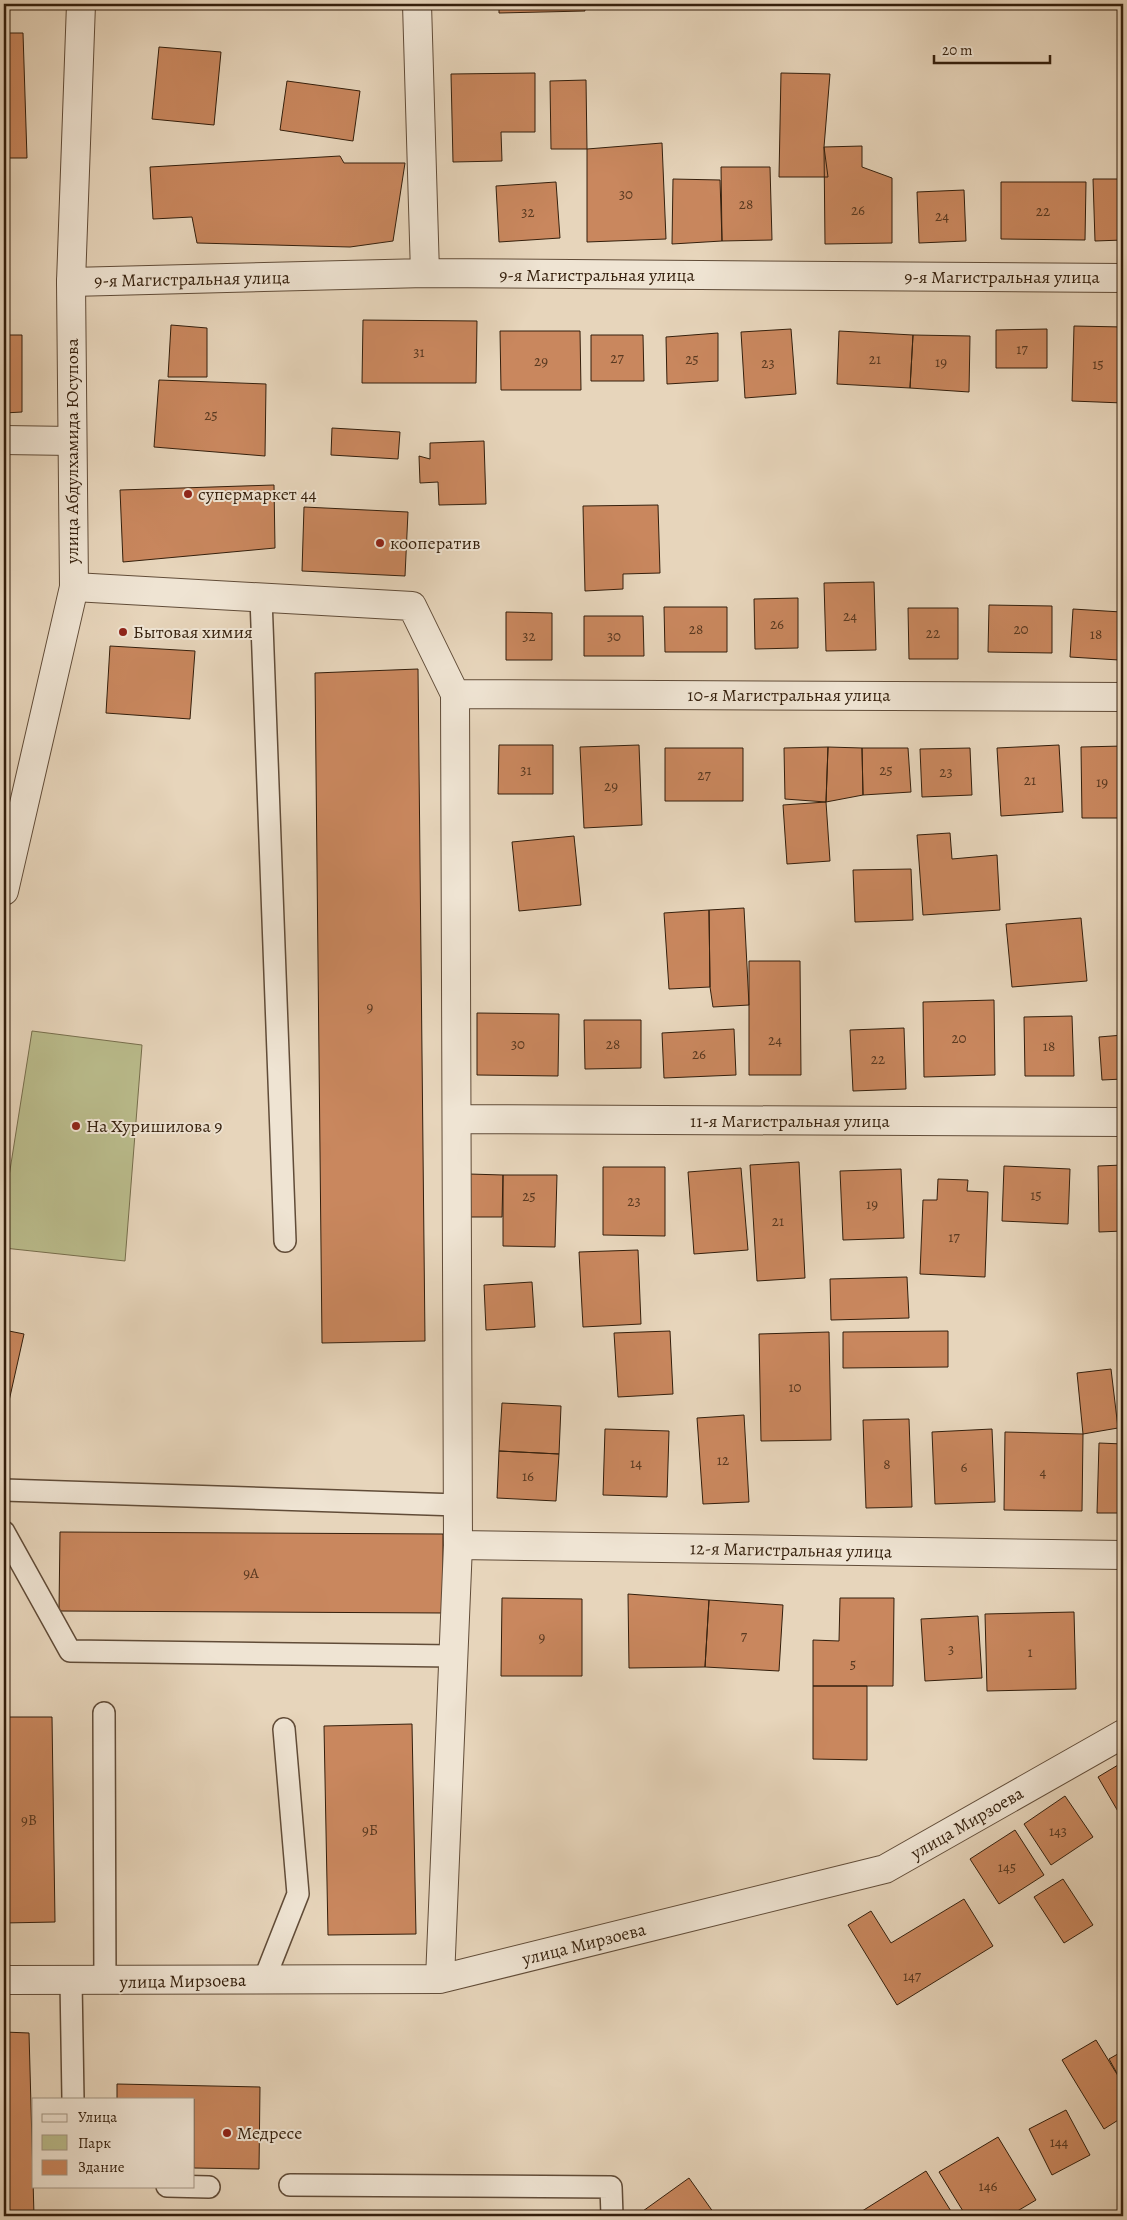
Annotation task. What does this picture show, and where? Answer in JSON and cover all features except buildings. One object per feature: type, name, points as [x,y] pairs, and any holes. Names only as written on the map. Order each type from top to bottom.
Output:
[{"type":"street","name":"улица Абдулхамида Юсупова","points":[[4,891],[74,587],[71,282],[81,4]]},
{"type":"street","points":[[417,4],[424,274]]},
{"type":"street","name":"9-я Магистральная улица","points":[[71,282],[424,274],[1123,278]]},
{"type":"street","points":[[4,440],[72,440]]},
{"type":"street","points":[[74,587],[412,606],[455,694],[458,1545],[440,1979]]},
{"type":"street","name":"10-я Магистральная улица","points":[[455,694],[1123,697]]},
{"type":"street","name":"11-я Магистральная улица","points":[[457,1119],[1123,1122]]},
{"type":"street","name":"12-я Магистральная улица","points":[[458,1545],[1123,1556]]},
{"type":"street","name":"улица Мирзоева","points":[[4,1980],[105,1982],[440,1979],[885,1870],[1123,1734]]},
{"type":"lane","points":[[261,598],[285,1241]]},
{"type":"lane","points":[[4,1490],[458,1505]]},
{"type":"lane","points":[[4,1532],[70,1651],[454,1656]]},
{"type":"lane","points":[[104,1713],[105,1982]]},
{"type":"lane","points":[[264,1980],[298,1894],[284,1729]]},
{"type":"lane","points":[[71,1981],[73,2098]]},
{"type":"lane","points":[[290,2185],[611,2187],[612,2216]]},
{"type":"lane","points":[[195,2187],[209,2187]]},
{"type":"green space","name":"На Хуришилова 9","points":[[32,1031],[142,1045],[125,1261],[4,1248],[4,1208]]},
{"type":"place","name":"супермаркет 44","points":[[188,494]]},
{"type":"place","name":"кооператив","points":[[380,543]]},
{"type":"place","name":"Бытовая химия","points":[[123,632]]},
{"type":"place","name":"На Хуришилова 9","points":[[76,1126]]},
{"type":"place","name":"Медресе","points":[[227,2133]]}]
